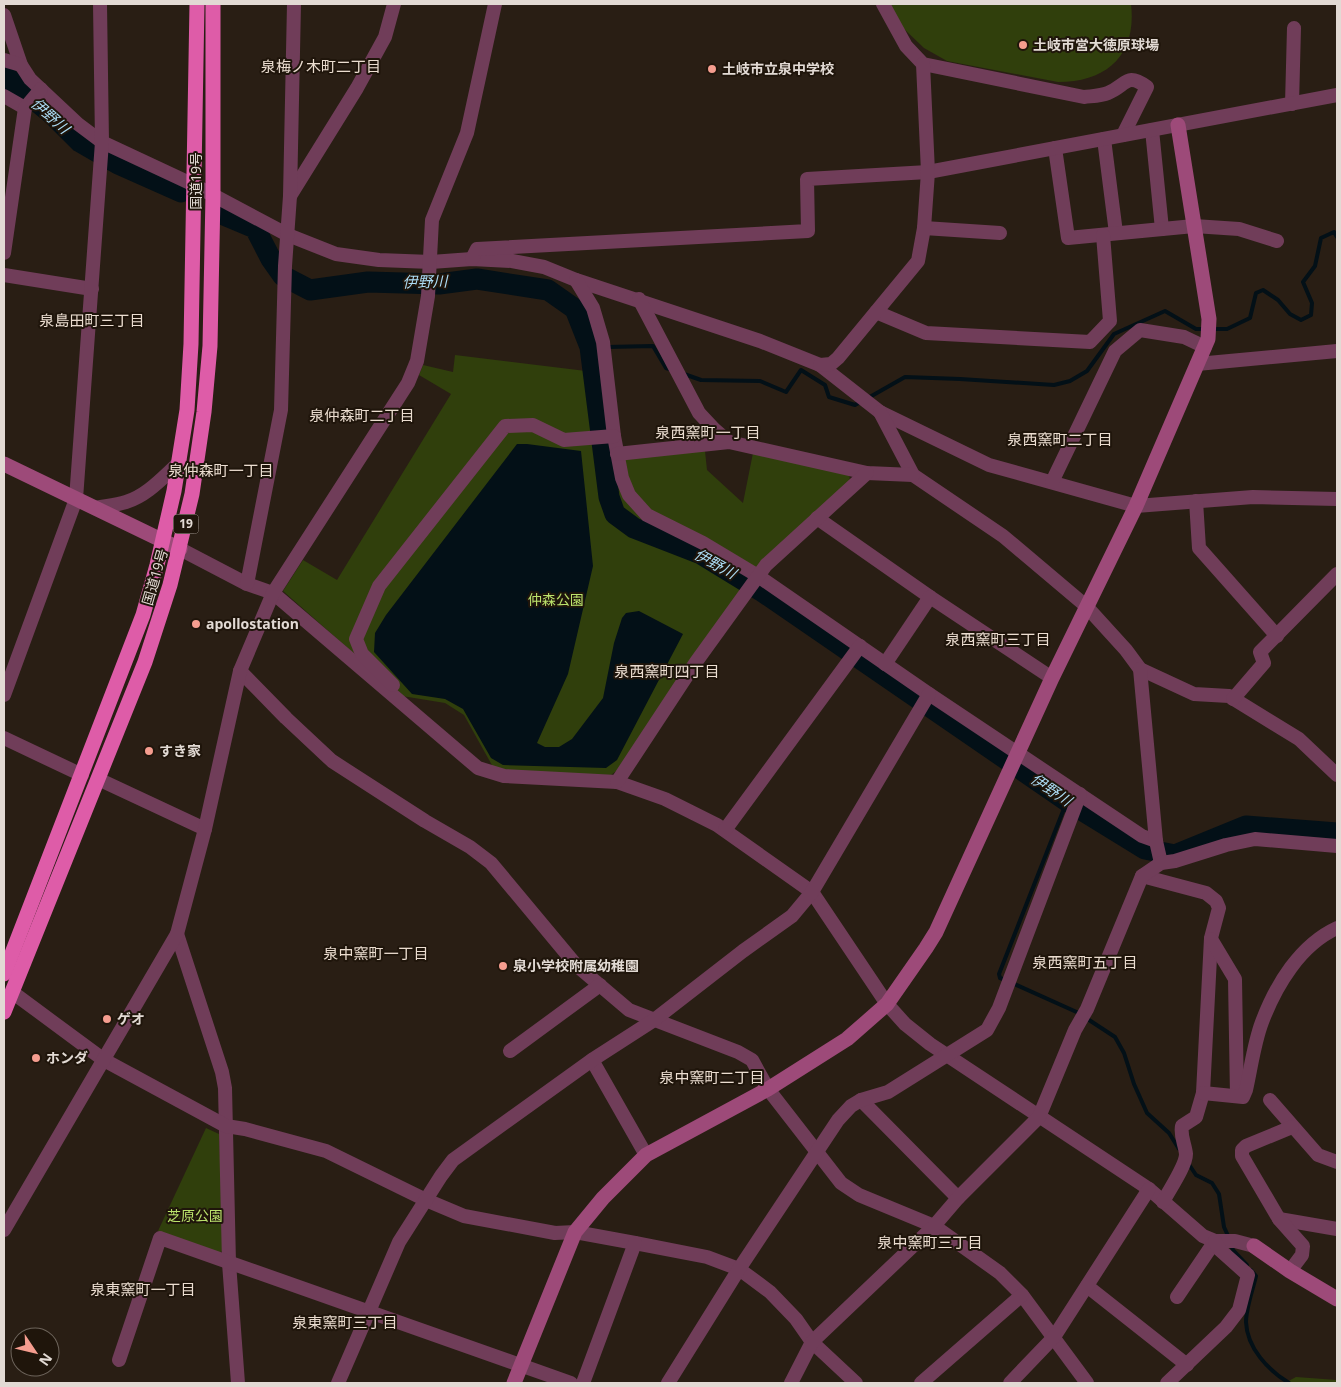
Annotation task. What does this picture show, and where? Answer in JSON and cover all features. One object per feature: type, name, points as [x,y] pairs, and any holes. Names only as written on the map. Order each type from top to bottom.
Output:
[{"type":"highway","name":"国道19号","points":[[4,974],[143,615],[163,542],[180,462],[191,344],[197,4]]},
{"type":"highway","name":"国道19号","points":[[4,1012],[145,662],[180,549],[192,494],[204,412],[210,346],[213,195],[213,4]]},
{"type":"street","points":[[4,695],[76,499],[102,142],[100,4]]},
{"type":"street","points":[[247,584],[281,410],[285,266],[290,196],[294,4]]},
{"type":"street","points":[[290,196],[357,88],[385,37],[394,4]]},
{"type":"street","points":[[6,1223],[177,934],[205,829],[240,671],[273,593],[408,383],[417,361],[428,296],[432,220],[467,134],[495,4]]},
{"type":"street","points":[[883,4],[906,46],[923,64],[1084,97],[1108,93],[1131,79],[1136,79],[1147,87],[1123,135]]},
{"type":"street","points":[[4,15],[21,65],[30,79],[78,124],[102,142],[194,185],[288,235],[336,254],[430,268],[472,259],[512,261],[544,267],[576,280],[639,299],[760,341],[820,365],[875,409],[989,465],[1136,506],[1252,497],[1337,499]]},
{"type":"street","points":[[1292,104],[1294,28]]},
{"type":"street","points":[[4,60],[21,65]]},
{"type":"street","points":[[820,365],[831,364],[838,358],[918,260],[924,228],[928,172],[923,64]]},
{"type":"street","points":[[4,253],[7,212],[25,108],[41,89]]},
{"type":"street","points":[[472,259],[477,249],[808,231],[807,179],[928,172],[1337,95]]},
{"type":"street","points":[[4,96],[25,108]]},
{"type":"street","points":[[514,1383],[575,1232],[603,1198],[646,1154],[768,1089],[847,1039],[886,1004],[936,932],[1052,678],[1136,506],[1207,343],[1209,319],[1178,125]]},
{"type":"street","points":[[1152,130],[1162,229]]},
{"type":"street","points":[[876,312],[926,334],[1090,342],[1110,321],[1109,234],[1104,139]]},
{"type":"street","points":[[1055,148],[1068,238],[1194,226],[1238,229],[1276,241]]},
{"type":"street","points":[[924,228],[1000,233]]},
{"type":"street","points":[[4,275],[92,289]]},
{"type":"street","points":[[576,280],[592,308],[603,342],[614,436],[622,478],[629,495],[647,515],[703,542],[758,576],[929,694],[1019,752],[1142,836],[1156,841]]},
{"type":"street","points":[[639,299],[699,413],[729,442]]},
{"type":"street","points":[[1052,482],[1115,351],[1140,330],[1184,337],[1207,343]]},
{"type":"street","points":[[1197,364],[1337,351]]},
{"type":"street","points":[[875,409],[913,475],[1003,536],[1086,606],[1126,650],[1140,669],[1194,694],[1229,696],[1299,739],[1337,776]]},
{"type":"street","points":[[397,700],[400,692],[362,654],[356,640],[379,586],[504,426],[533,425],[564,440],[614,436]]},
{"type":"street","points":[[617,454],[729,442],[867,473],[913,475]]},
{"type":"street","points":[[95,508],[139,497],[180,462]]},
{"type":"street","points":[[4,464],[180,549],[247,584],[273,593],[478,768],[504,776],[617,782],[664,799],[725,830],[812,892],[886,1004],[905,1024],[947,1056],[1149,1189],[1203,1236],[1224,1242],[1254,1246],[1290,1271],[1337,1299]]},
{"type":"street","points":[[617,782],[696,662],[766,565],[867,473]]},
{"type":"street","points":[[1196,501],[1199,548],[1277,636]]},
{"type":"street","points":[[817,518],[930,597],[1052,678]]},
{"type":"street","points":[[1233,699],[1264,663],[1260,652],[1337,574]]},
{"type":"street","points":[[885,664],[930,597]]},
{"type":"street","points":[[725,830],[860,646]]},
{"type":"street","points":[[1140,669],[1156,841],[1161,863]]},
{"type":"street","points":[[240,671],[332,761],[425,822],[470,847],[491,863],[576,964],[629,1010],[738,1052],[752,1060],[768,1089],[841,1184],[859,1195],[934,1226],[1000,1273],[1022,1295],[1087,1383]]},
{"type":"street","points":[[338,1383],[399,1242],[453,1160],[592,1060],[654,1020],[743,951],[792,916],[812,892],[929,694]]},
{"type":"street","points":[[4,738],[82,774]]},
{"type":"street","points":[[98,779],[205,829]]},
{"type":"street","points":[[668,1383],[739,1269],[838,1120],[861,1100],[888,1092],[986,1030],[999,1008],[1070,816],[1080,794]]},
{"type":"street","points":[[791,1383],[812,1342],[934,1226],[958,1198],[1039,1117],[1142,876],[1161,863],[1175,861],[1226,845],[1255,839],[1337,846]]},
{"type":"street","points":[[1142,876],[1206,893],[1216,901],[1219,908],[1211,938],[1203,1093],[1196,1117],[1182,1126],[1181,1134],[1186,1155],[1163,1202]]},
{"type":"street","points":[[1203,1093],[1243,1097],[1261,1024],[1287,972],[1323,935],[1337,928]]},
{"type":"street","points":[[177,934],[222,1072],[225,1088],[229,1263],[238,1383]]},
{"type":"street","points":[[1211,938],[1235,979],[1237,1096]]},
{"type":"street","points":[[510,1051],[600,985]]},
{"type":"street","points":[[12,992],[104,1060],[226,1126],[245,1128],[326,1151],[426,1200],[464,1216],[555,1233],[575,1232],[635,1243],[707,1257],[739,1269],[770,1292],[796,1319],[812,1342],[856,1383]]},
{"type":"street","points":[[592,1060],[646,1154]]},
{"type":"street","points":[[861,1100],[958,1198]]},
{"type":"street","points":[[1270,1100],[1318,1155],[1337,1162]]},
{"type":"street","points":[[1290,1271],[1302,1255],[1303,1246],[1279,1219],[1242,1156],[1242,1150],[1246,1146],[1292,1127]]},
{"type":"street","points":[[1010,1383],[1054,1337],[1149,1189]]},
{"type":"street","points":[[1279,1219],[1337,1229]]},
{"type":"street","points":[[119,1360],[160,1238],[571,1383]]},
{"type":"street","points":[[1176,1297],[1224,1242]]},
{"type":"street","points":[[1167,1383],[1226,1327],[1239,1310],[1248,1275],[1219,1249],[1224,1242]]},
{"type":"street","points":[[583,1383],[635,1243]]},
{"type":"street","points":[[1087,1286],[1186,1365]]},
{"type":"street","points":[[922,1383],[1022,1295]]},
{"type":"green space","name":"土岐市営大徳原球場","points":[[890,4],[1131,4],[1132,22],[1129,38],[1123,51],[1115,62],[1104,71],[1075,81],[1058,82],[947,61],[924,48],[903,28]]},
{"type":"green space","name":"仲森公園","points":[[455,355],[586,371],[599,458],[705,451],[707,470],[743,503],[753,453],[849,472],[850,482],[760,564],[625,764],[611,775],[512,773],[493,767],[464,715],[445,703],[402,696],[283,591],[303,560],[337,580],[451,394],[419,375],[423,365],[453,372]]},
{"type":"green space","name":"芝原公園","points":[[206,1128],[219,1134],[224,1250],[217,1254],[158,1231]]},
{"type":"green space","points":[[1296,1377],[1337,1380],[1337,1383],[1285,1383]]},
{"type":"shaded area","points":[[517,444],[581,451],[593,566],[568,674],[537,743],[545,747],[559,747],[572,739],[603,698],[614,643],[622,618],[626,613],[639,611],[683,634],[617,760],[606,768],[503,765],[491,758],[463,709],[445,699],[412,694],[374,652],[375,633],[386,615]]},
{"type":"waterway","name":"伊野川","points":[[4,75],[52,114],[80,142],[118,164],[181,192]]},
{"type":"waterway","name":"伊野川","points":[[224,215],[255,228],[271,259],[283,276],[310,290],[368,282],[439,284],[477,279],[548,290],[575,309],[590,347],[609,497],[615,514],[634,528],[701,554],[763,592],[1067,801],[1145,849],[1175,855],[1246,826],[1337,833]]},
{"type":"waterway","points":[[1213,329],[1227,329],[1250,318],[1256,293],[1263,290],[1278,300],[1290,314],[1301,320],[1311,315],[1312,303],[1303,282],[1315,266],[1321,238],[1334,232],[1337,237]]},
{"type":"waterway","points":[[868,398],[905,377],[1054,385],[1070,381],[1087,371],[1114,334],[1165,311],[1196,329],[1206,329]]},
{"type":"waterway","points":[[607,347],[653,346],[666,368],[672,370]]},
{"type":"waterway","points":[[590,347],[600,347]]},
{"type":"waterway","points":[[684,374],[701,380],[760,381],[786,392],[801,370],[825,385],[829,397],[855,405],[862,401]]},
{"type":"waterway","points":[[1006,980],[1000,978],[999,974],[1067,801]]},
{"type":"waterway","points":[[1012,983],[1081,1014]]},
{"type":"waterway","points":[[1086,1018],[1115,1037],[1124,1053],[1134,1084],[1147,1113],[1169,1133],[1179,1149]]},
{"type":"waterway","points":[[1188,1163],[1196,1175],[1212,1183],[1219,1194],[1224,1227],[1229,1238]]},
{"type":"waterway","points":[[1231,1245],[1233,1250],[1247,1265]]},
{"type":"waterway","points":[[1251,1270],[1256,1276],[1246,1317],[1250,1341],[1266,1365],[1289,1383]]},
{"type":"place","name":"土岐市営大徳原球場","points":[[1023,45]]},
{"type":"place","name":"土岐市立泉中学校","points":[[712,69]]},
{"type":"place","name":"apollostation","points":[[196,624]]},
{"type":"place","name":"すき家","points":[[149,751]]},
{"type":"place","name":"泉小学校附属幼稚園","points":[[503,966]]},
{"type":"place","name":"ゲオ","points":[[107,1019]]},
{"type":"place","name":"ホンダ","points":[[36,1058]]},
{"type":"district","name":"泉梅ノ木町二丁目","points":[[321,67]]},
{"type":"district","name":"泉島田町三丁目","points":[[92,321]]},
{"type":"district","name":"泉仲森町二丁目","points":[[362,416]]},
{"type":"district","name":"泉西窯町一丁目","points":[[708,433]]},
{"type":"district","name":"泉西窯町二丁目","points":[[1060,440]]},
{"type":"district","name":"泉仲森町一丁目","points":[[221,471]]},
{"type":"district","name":"泉西窯町三丁目","points":[[998,640]]},
{"type":"district","name":"泉西窯町四丁目","points":[[667,672]]},
{"type":"district","name":"泉中窯町一丁目","points":[[376,954]]},
{"type":"district","name":"泉西窯町五丁目","points":[[1085,963]]},
{"type":"district","name":"泉中窯町二丁目","points":[[712,1078]]},
{"type":"district","name":"泉中窯町三丁目","points":[[930,1243]]},
{"type":"district","name":"泉東窯町一丁目","points":[[143,1290]]},
{"type":"district","name":"泉東窯町三丁目","points":[[345,1323]]}]
